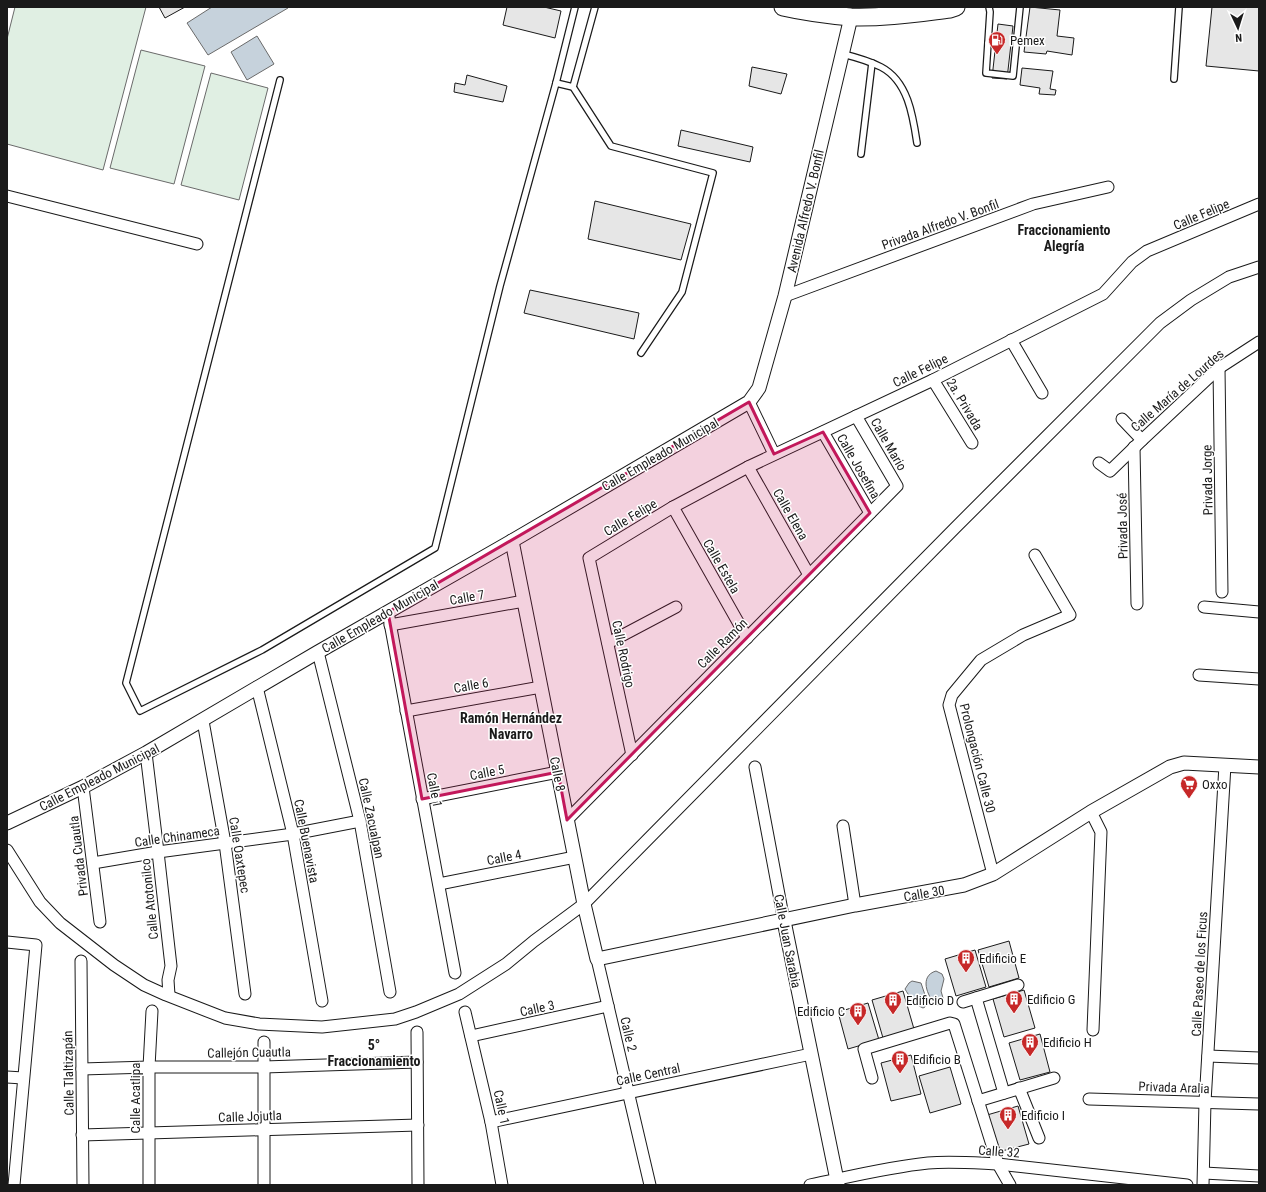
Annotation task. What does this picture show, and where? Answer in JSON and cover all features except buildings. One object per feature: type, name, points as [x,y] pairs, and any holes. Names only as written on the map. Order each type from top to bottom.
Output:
[{"type":"main road","points":[[783,7],[799,11],[851,17],[900,15],[956,7]]},
{"type":"street","name":"Avenida Alfredo V. Bonfil","points":[[749,402],[759,388],[785,296],[851,17]]},
{"type":"street","name":"Privada Alfredo V. Bonfil","points":[[785,296],[1033,204],[1108,188]]},
{"type":"street","points":[[7,196],[197,244]]},
{"type":"street","name":"Calle Felipe","points":[[589,558],[673,507],[748,467],[934,380],[1104,294],[1132,262],[1147,251],[1259,204]]},
{"type":"street","points":[[7,850],[40,902],[60,923],[114,965],[144,985],[225,1018],[259,1024],[322,1027],[395,1019],[460,994],[506,964],[584,904],[955,528],[1160,323],[1191,300],[1229,277],[1259,267]]},
{"type":"street","points":[[1011,340],[1042,393]]},
{"type":"street","name":"Calle María de Lourdes","points":[[1099,463],[1110,471],[1219,368],[1259,342]]},
{"type":"street","name":"Privada Jorge","points":[[1219,368],[1222,592]]},
{"type":"street","name":"2a. Privada","points":[[934,380],[972,443]]},
{"type":"street","points":[[749,402],[774,454]]},
{"type":"street","name":"Calle Empleado Municipal","points":[[7,823],[83,787],[146,753],[749,402]]},
{"type":"street","name":"Calle Mario","points":[[856,416],[897,486]]},
{"type":"street","points":[[1122,419],[1138,443]]},
{"type":"street","name":"Calle Josefina","points":[[823,432],[870,513]]},
{"type":"street","name":"Privada José","points":[[1137,604],[1138,443]]},
{"type":"street","name":"Calle Elena","points":[[748,467],[809,575]]},
{"type":"street","name":"Calle Ramón","points":[[568,820],[897,486]]},
{"type":"street","name":"Calle Estela","points":[[673,507],[747,638]]},
{"type":"street","name":"Calle 8","points":[[512,541],[584,904],[597,959]]},
{"type":"street","name":"Prolongación Calle 30","points":[[993,874],[949,705],[952,695],[981,660],[1023,636],[1070,615],[1035,555]]},
{"type":"street","name":"Calle Rodrigo","points":[[589,558],[632,755]]},
{"type":"street","name":"Calle 7","points":[[390,625],[524,602]]},
{"type":"street","points":[[608,643],[676,607]]},
{"type":"street","points":[[1204,607],[1259,612]]},
{"type":"street","name":"Calle 1","points":[[388,612],[455,973]]},
{"type":"street","name":"Calle Zacualpan","points":[[318,652],[360,821],[390,992]]},
{"type":"street","points":[[1200,675],[1259,679]]},
{"type":"street","name":"Calle 6","points":[[406,712],[541,687]]},
{"type":"street","name":"Calle Buenavista","points":[[257,688],[293,834],[322,1001]]},
{"type":"street","name":"Calle Oaxtepec","points":[[203,720],[225,843],[245,994]]},
{"type":"street","name":"Calle Atotonilco","points":[[146,753],[171,966],[168,980],[169,995]]},
{"type":"street","name":"Calle 30","points":[[597,959],[855,905],[964,885],[993,874],[1091,812],[1170,766],[1184,763],[1259,767]]},
{"type":"street","name":"Calle Paseo de los Ficus","points":[[1203,1185],[1205,1102],[1224,765]]},
{"type":"street","name":"Calle Juan Sarabia","points":[[755,767],[810,1054],[838,1182]]},
{"type":"street","name":"Calle 5","points":[[422,799],[558,772]]},
{"type":"street","name":"Privada Cuautla","points":[[83,787],[100,922]]},
{"type":"street","points":[[1091,812],[1100,832],[1093,1030]]},
{"type":"street","name":"Calle Chinameca","points":[[93,863],[158,852],[293,834],[360,821]]},
{"type":"street","points":[[843,826],[855,905]]},
{"type":"street","name":"Calle 4","points":[[439,884],[575,857]]},
{"type":"street","points":[[7,942],[36,945],[14,1185]]},
{"type":"street","name":"Calle 2","points":[[597,959],[650,1185]]},
{"type":"street","name":"Calle Tlaltizapán","points":[[81,961],[83,1185]]},
{"type":"street","points":[[963,1002],[1018,985]]},
{"type":"street","points":[[976,998],[1004,1093]]},
{"type":"street","name":"Calle 3","points":[[471,1036],[608,1006]]},
{"type":"street","name":"Calle Acatlipa","points":[[149,1185],[149,1067],[152,1011]]},
{"type":"street","name":"Calle 1","points":[[465,1012],[491,1122],[502,1185]]},
{"type":"street","points":[[872,1078],[864,1049],[950,1023],[954,1024],[998,1164],[1010,1185]]},
{"type":"street","points":[[417,1032],[418,1185]]},
{"type":"street","points":[[264,1042],[264,1185]]},
{"type":"street","name":"Calle Central","points":[[491,1122],[810,1054]]},
{"type":"street","points":[[1208,1056],[1259,1058]]},
{"type":"street","name":"Callejón Cuautla","points":[[82,1069],[149,1067],[264,1067],[417,1062]]},
{"type":"street","points":[[7,1076],[23,1078]]},
{"type":"street","points":[[978,1101],[1054,1078]]},
{"type":"street","points":[[1019,1088],[1039,1138]]},
{"type":"street","name":"Privada Aralia","points":[[1089,1099],[1259,1104]]},
{"type":"street","name":"Calle Jojutla","points":[[82,1135],[418,1125]]},
{"type":"street","name":"Calle 32","points":[[810,1185],[838,1182],[887,1169],[929,1163],[998,1164],[1187,1185]]},
{"type":"street","points":[[1204,1173],[1259,1176]]},
{"type":"lane","points":[[280,80],[126,683],[140,711],[262,650],[435,548],[500,286],[556,83],[575,7]]},
{"type":"lane","points":[[573,87],[595,7]]},
{"type":"lane","points":[[989,7],[990,12],[986,73],[1013,76],[1020,7]]},
{"type":"lane","points":[[1174,79],[1179,7]]},
{"type":"lane","points":[[988,43],[996,44]]},
{"type":"lane","points":[[1011,46],[1017,46]]},
{"type":"lane","points":[[842,54],[880,67],[890,73],[900,84],[914,118],[917,143]]},
{"type":"lane","points":[[861,154],[872,63]]},
{"type":"lane","points":[[556,83],[573,87],[611,146],[712,172],[682,292],[641,353]]},
{"type":"highlighted area","points":[[749,402],[774,454],[823,432],[870,513],[567,820],[558,772],[422,799],[388,612]]},
{"type":"green space","points":[[15,7],[146,7],[103,170],[7,144],[7,39]]},
{"type":"green space","points":[[141,50],[205,66],[174,184],[110,168]]},
{"type":"green space","points":[[211,73],[268,88],[239,200],[181,185]]},
{"type":"shaded area","points":[[212,7],[288,8],[208,55],[187,23]]},
{"type":"shaded area","points":[[257,36],[274,64],[247,80],[231,52]]},
{"type":"shaded area","points":[[936,971],[942,974],[944,979],[941,991],[943,998],[940,1005],[936,1005],[930,997],[926,986],[928,977]]},
{"type":"shaded area","points":[[912,981],[921,983],[925,995],[925,1007],[923,1008],[915,1003],[905,989]]},
{"type":"place","name":"Pemex","points":[[997,55]]},
{"type":"place","name":"Oxxo","points":[[1189,799]]},
{"type":"place","name":"Edificio E","points":[[966,973]]},
{"type":"place","name":"Edificio G","points":[[1014,1014]]},
{"type":"place","name":"Edificio D","points":[[893,1015]]},
{"type":"place","name":"Edificio C","points":[[858,1026]]},
{"type":"place","name":"Edificio H","points":[[1030,1057]]},
{"type":"place","name":"Edificio B","points":[[900,1074]]},
{"type":"place","name":"Edificio I","points":[[1008,1130]]},
{"type":"district","name":"Fraccionamiento Alegría","points":[[1064,238]]},
{"type":"district","name":"Ramón Hernández Navarro","points":[[511,726]]},
{"type":"district","name":"5° Fraccionamiento","points":[[374,1054]]}]
